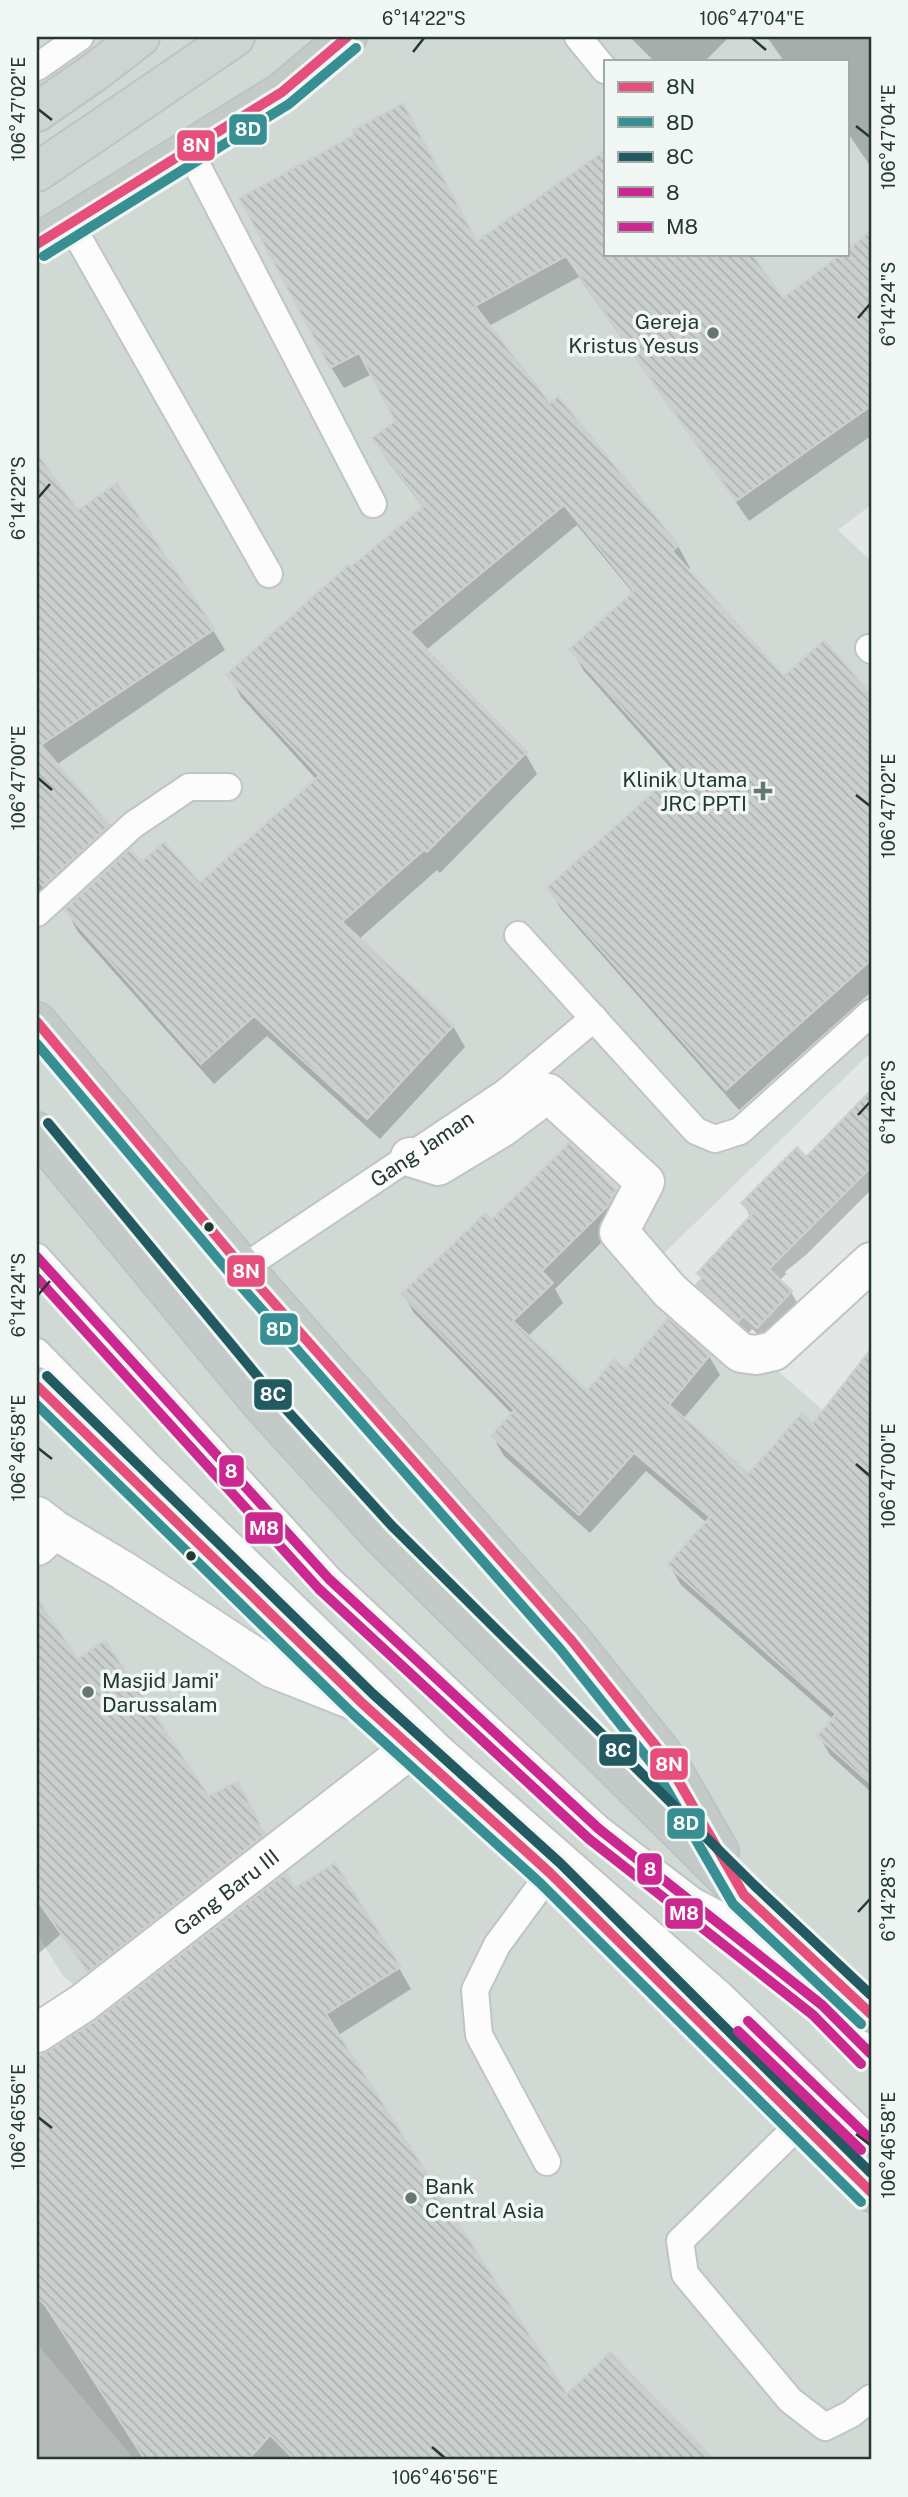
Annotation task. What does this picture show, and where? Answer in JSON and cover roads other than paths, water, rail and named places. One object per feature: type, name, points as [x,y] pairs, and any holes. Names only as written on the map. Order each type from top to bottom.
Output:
[{"type":"highway","points":[[37,244],[282,92],[347,37]]},
{"type":"highway","points":[[37,1022],[243,1268],[572,1641],[664,1756],[744,1895]]},
{"type":"highway","points":[[37,1132],[262,1404],[382,1536],[744,1895],[871,2014]]},
{"type":"highway","points":[[37,1386],[363,1704],[550,1873],[871,2192]]},
{"type":"main road","points":[[37,112],[140,37]]},
{"type":"main road","points":[[37,172],[235,37]]},
{"type":"street","points":[[410,1157],[438,1166],[501,1128],[548,1093],[645,1182],[619,1232],[670,1291],[741,1353],[756,1355],[774,1351],[871,1262]]},
{"type":"street","points":[[43,1531],[124,1571],[272,1668],[363,1704]]},
{"type":"street","name":"Gang Baru III","points":[[37,2032],[83,2003],[413,1747]]},
{"type":"lane","points":[[37,66],[80,37]]},
{"type":"lane","points":[[578,37],[604,69]]},
{"type":"lane","points":[[188,150],[373,503]]},
{"type":"lane","points":[[70,223],[269,574]]},
{"type":"lane","points":[[37,913],[133,825],[189,787],[228,787]]},
{"type":"lane","points":[[518,935],[696,1131],[715,1139],[740,1131],[871,1013]]},
{"type":"lane","name":"Gang Jaman","points":[[243,1268],[506,1092],[594,1018]]},
{"type":"lane","points":[[37,1257],[330,1580],[599,1829],[693,1900],[822,2005],[871,2054]]},
{"type":"lane","points":[[37,1352],[149,1466],[433,1741],[721,1995],[871,2140]]},
{"type":"lane","points":[[547,2162],[479,2035],[475,1990],[498,1945],[550,1873]]},
{"type":"lane","points":[[693,1900],[827,1971]]},
{"type":"lane","points":[[802,2122],[680,2241],[685,2274],[790,2400],[825,2427],[851,2414],[871,2398]]},
{"type":"place","name":"Gereja Kristus Yesus","points":[[713,333]]},
{"type":"place","name":"Klinik Utama JRC PPTI","points":[[763,791]]},
{"type":"place","name":"Masjid Jami' Darussalam","points":[[88,1692]]},
{"type":"place","name":"Bank Central Asia","points":[[411,2198]]}]
